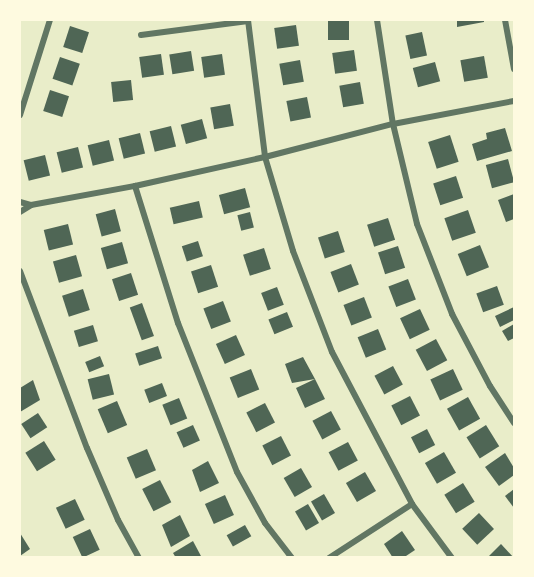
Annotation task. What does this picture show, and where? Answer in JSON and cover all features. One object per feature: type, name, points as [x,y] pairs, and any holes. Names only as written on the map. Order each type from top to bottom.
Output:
[{"type":"street","points":[[20,115],[50,20]]},
{"type":"street","points":[[141,35],[248,20],[265,158],[293,251],[332,352],[412,504],[452,558]]},
{"type":"street","points":[[377,20],[393,124],[417,224],[452,314],[490,386],[514,423]]},
{"type":"street","points":[[506,20],[514,69]]},
{"type":"street","points":[[20,212],[31,205],[135,186],[265,158],[393,124],[514,101]]},
{"type":"street","points":[[135,186],[178,323],[237,472],[265,523],[292,558]]},
{"type":"street","points":[[20,202],[31,205]]},
{"type":"street","points":[[20,270],[87,448],[118,520],[139,558]]},
{"type":"street","points":[[329,558],[412,504]]},
{"type":"building","points":[[328,20],[349,20],[349,40],[328,40]]},
{"type":"building","points":[[457,20],[484,20],[484,22],[457,27]]},
{"type":"building","points":[[296,25],[299,46],[277,49],[274,28]]},
{"type":"building","points":[[70,26],[89,32],[82,53],[63,47]]},
{"type":"building","points":[[422,32],[427,55],[410,59],[405,36]]},
{"type":"building","points":[[354,50],[357,71],[335,74],[332,53]]},
{"type":"building","points":[[191,51],[194,71],[172,74],[169,54]]},
{"type":"building","points":[[161,54],[164,75],[142,78],[139,57]]},
{"type":"building","points":[[222,54],[225,75],[204,78],[201,57]]},
{"type":"building","points":[[484,56],[488,78],[464,82],[460,60]]},
{"type":"building","points":[[60,57],[80,64],[72,86],[53,79]]},
{"type":"building","points":[[300,60],[304,82],[283,85],[279,64]]},
{"type":"building","points":[[435,62],[440,81],[418,87],[413,68]]},
{"type":"building","points":[[131,80],[133,100],[113,102],[111,82]]},
{"type":"building","points":[[360,82],[364,104],[343,107],[339,86]]},
{"type":"building","points":[[50,90],[69,96],[62,117],[43,111]]},
{"type":"building","points":[[307,97],[311,118],[290,122],[286,101]]},
{"type":"building","points":[[230,104],[234,126],[214,129],[210,107]]},
{"type":"building","points":[[202,119],[207,138],[186,144],[181,125]]},
{"type":"building","points":[[171,126],[176,146],[155,152],[150,131]]},
{"type":"building","points":[[505,128],[512,151],[477,161],[472,144],[487,139],[486,133]]},
{"type":"building","points":[[140,133],[145,153],[124,159],[119,138]]},
{"type":"building","points":[[450,135],[459,162],[437,169],[428,142]]},
{"type":"building","points":[[109,140],[114,160],[93,166],[88,145]]},
{"type":"building","points":[[78,147],[83,167],[62,173],[57,152]]},
{"type":"building","points":[[45,155],[50,175],[29,181],[24,160]]},
{"type":"building","points":[[508,159],[514,182],[492,188],[486,165]]},
{"type":"building","points":[[456,176],[463,198],[440,205],[433,183]]},
{"type":"building","points":[[245,188],[250,207],[224,214],[219,195]]},
{"type":"building","points":[[514,194],[514,219],[506,222],[498,200]]},
{"type":"building","points":[[199,201],[203,218],[174,224],[170,208]]},
{"type":"building","points":[[115,209],[121,231],[102,236],[96,214]]},
{"type":"building","points":[[468,210],[476,233],[452,241],[444,218]]},
{"type":"building","points":[[250,212],[254,228],[241,231],[237,215]]},
{"type":"building","points":[[388,218],[395,240],[374,247],[367,225]]},
{"type":"building","points":[[68,224],[73,244],[49,250],[44,230]]},
{"type":"building","points":[[338,231],[345,252],[325,258],[318,237]]},
{"type":"building","points":[[198,241],[203,256],[187,261],[182,246]]},
{"type":"building","points":[[122,242],[128,263],[107,269],[101,248]]},
{"type":"building","points":[[480,245],[489,267],[467,276],[458,254]]},
{"type":"building","points":[[398,246],[405,268],[385,274],[378,252]]},
{"type":"building","points":[[264,248],[271,269],[250,276],[243,255]]},
{"type":"building","points":[[76,255],[82,276],[59,283],[53,262]]},
{"type":"building","points":[[351,264],[359,285],[338,292],[330,272]]},
{"type":"building","points":[[211,265],[218,287],[198,293],[191,271]]},
{"type":"building","points":[[131,273],[138,295],[119,301],[112,279]]},
{"type":"building","points":[[408,279],[416,300],[396,307],[388,287]]},
{"type":"building","points":[[497,286],[504,305],[483,312],[476,294]]},
{"type":"building","points":[[277,287],[284,305],[268,311],[261,293]]},
{"type":"building","points":[[83,289],[90,310],[69,317],[62,296]]},
{"type":"building","points":[[364,297],[372,318],[351,325],[343,305]]},
{"type":"building","points":[[223,301],[231,322],[211,329],[203,309]]},
{"type":"building","points":[[142,303],[154,336],[142,340],[130,307]]},
{"type":"building","points":[[514,307],[514,320],[500,327],[495,316]]},
{"type":"building","points":[[420,309],[430,330],[410,339],[400,318]]},
{"type":"building","points":[[287,312],[293,327],[274,334],[268,319]]},
{"type":"building","points":[[514,324],[514,338],[508,341],[502,331]]},
{"type":"building","points":[[93,325],[98,341],[79,347],[74,331]]},
{"type":"building","points":[[378,329],[386,349],[366,358],[358,337]]},
{"type":"building","points":[[236,335],[245,355],[225,364],[216,344]]},
{"type":"building","points":[[436,339],[447,360],[427,371],[416,350]]},
{"type":"building","points":[[158,346],[162,358],[139,366],[135,353]]},
{"type":"building","points":[[100,356],[104,366],[89,372],[85,362]]},
{"type":"building","points":[[303,357],[315,379],[292,383],[285,364]]},
{"type":"building","points":[[393,366],[403,385],[384,394],[374,376]]},
{"type":"building","points":[[251,369],[259,389],[238,398],[230,378]]},
{"type":"building","points":[[453,369],[463,390],[440,400],[430,380]]},
{"type":"building","points":[[109,374],[114,394],[93,400],[88,379]]},
{"type":"building","points":[[315,379],[325,399],[305,408],[296,388]]},
{"type":"building","points":[[33,380],[40,400],[20,412],[20,388]]},
{"type":"building","points":[[162,383],[167,396],[149,403],[144,390]]},
{"type":"building","points":[[410,396],[420,416],[401,425],[391,406]]},
{"type":"building","points":[[468,397],[480,419],[459,431],[447,409]]},
{"type":"building","points":[[179,398],[187,418],[171,425],[162,405]]},
{"type":"building","points":[[117,401],[127,425],[108,433],[98,409]]},
{"type":"building","points":[[265,403],[275,423],[256,432],[246,413]]},
{"type":"building","points":[[331,411],[341,430],[322,439],[312,421]]},
{"type":"building","points":[[38,413],[47,427],[30,438],[21,424]]},
{"type":"building","points":[[193,425],[200,441],[183,448],[177,432]]},
{"type":"building","points":[[486,425],[499,446],[480,458],[466,437]]},
{"type":"building","points":[[427,429],[435,445],[419,453],[411,437]]},
{"type":"building","points":[[281,436],[291,456],[272,465],[262,446]]},
{"type":"building","points":[[44,441],[56,460],[37,471],[25,453]]},
{"type":"building","points":[[348,442],[358,461],[338,471],[329,452]]},
{"type":"building","points":[[147,449],[156,470],[136,479],[127,458]]},
{"type":"building","points":[[444,452],[456,473],[437,484],[425,463]]},
{"type":"building","points":[[505,453],[514,468],[514,475],[499,486],[485,467]]},
{"type":"building","points":[[208,461],[219,483],[200,492],[192,470]]},
{"type":"building","points":[[301,468],[312,487],[295,497],[284,478]]},
{"type":"building","points":[[365,472],[376,491],[357,502],[346,483]]},
{"type":"building","points":[[160,480],[171,502],[154,511],[142,489]]},
{"type":"building","points":[[463,483],[475,502],[456,513],[444,495]]},
{"type":"building","points":[[514,489],[514,508],[505,496]]},
{"type":"building","points":[[324,494],[335,513],[322,521],[311,501]]},
{"type":"building","points":[[225,495],[234,515],[214,524],[205,504]]},
{"type":"building","points":[[75,499],[85,520],[66,529],[56,508]]},
{"type":"building","points":[[308,504],[319,523],[306,531],[295,512]]},
{"type":"building","points":[[479,513],[494,529],[477,545],[462,529]]},
{"type":"building","points":[[180,515],[190,536],[171,547],[162,525]]},
{"type":"building","points":[[245,525],[251,536],[233,547],[227,535]]},
{"type":"building","points":[[90,529],[100,550],[83,558],[73,537]]},
{"type":"building","points":[[402,531],[415,550],[403,558],[393,558],[384,544]]},
{"type":"building","points":[[20,533],[30,549],[20,556]]},
{"type":"building","points":[[193,541],[202,558],[176,558],[173,553]]},
{"type":"building","points":[[501,544],[514,558],[487,558]]}]
